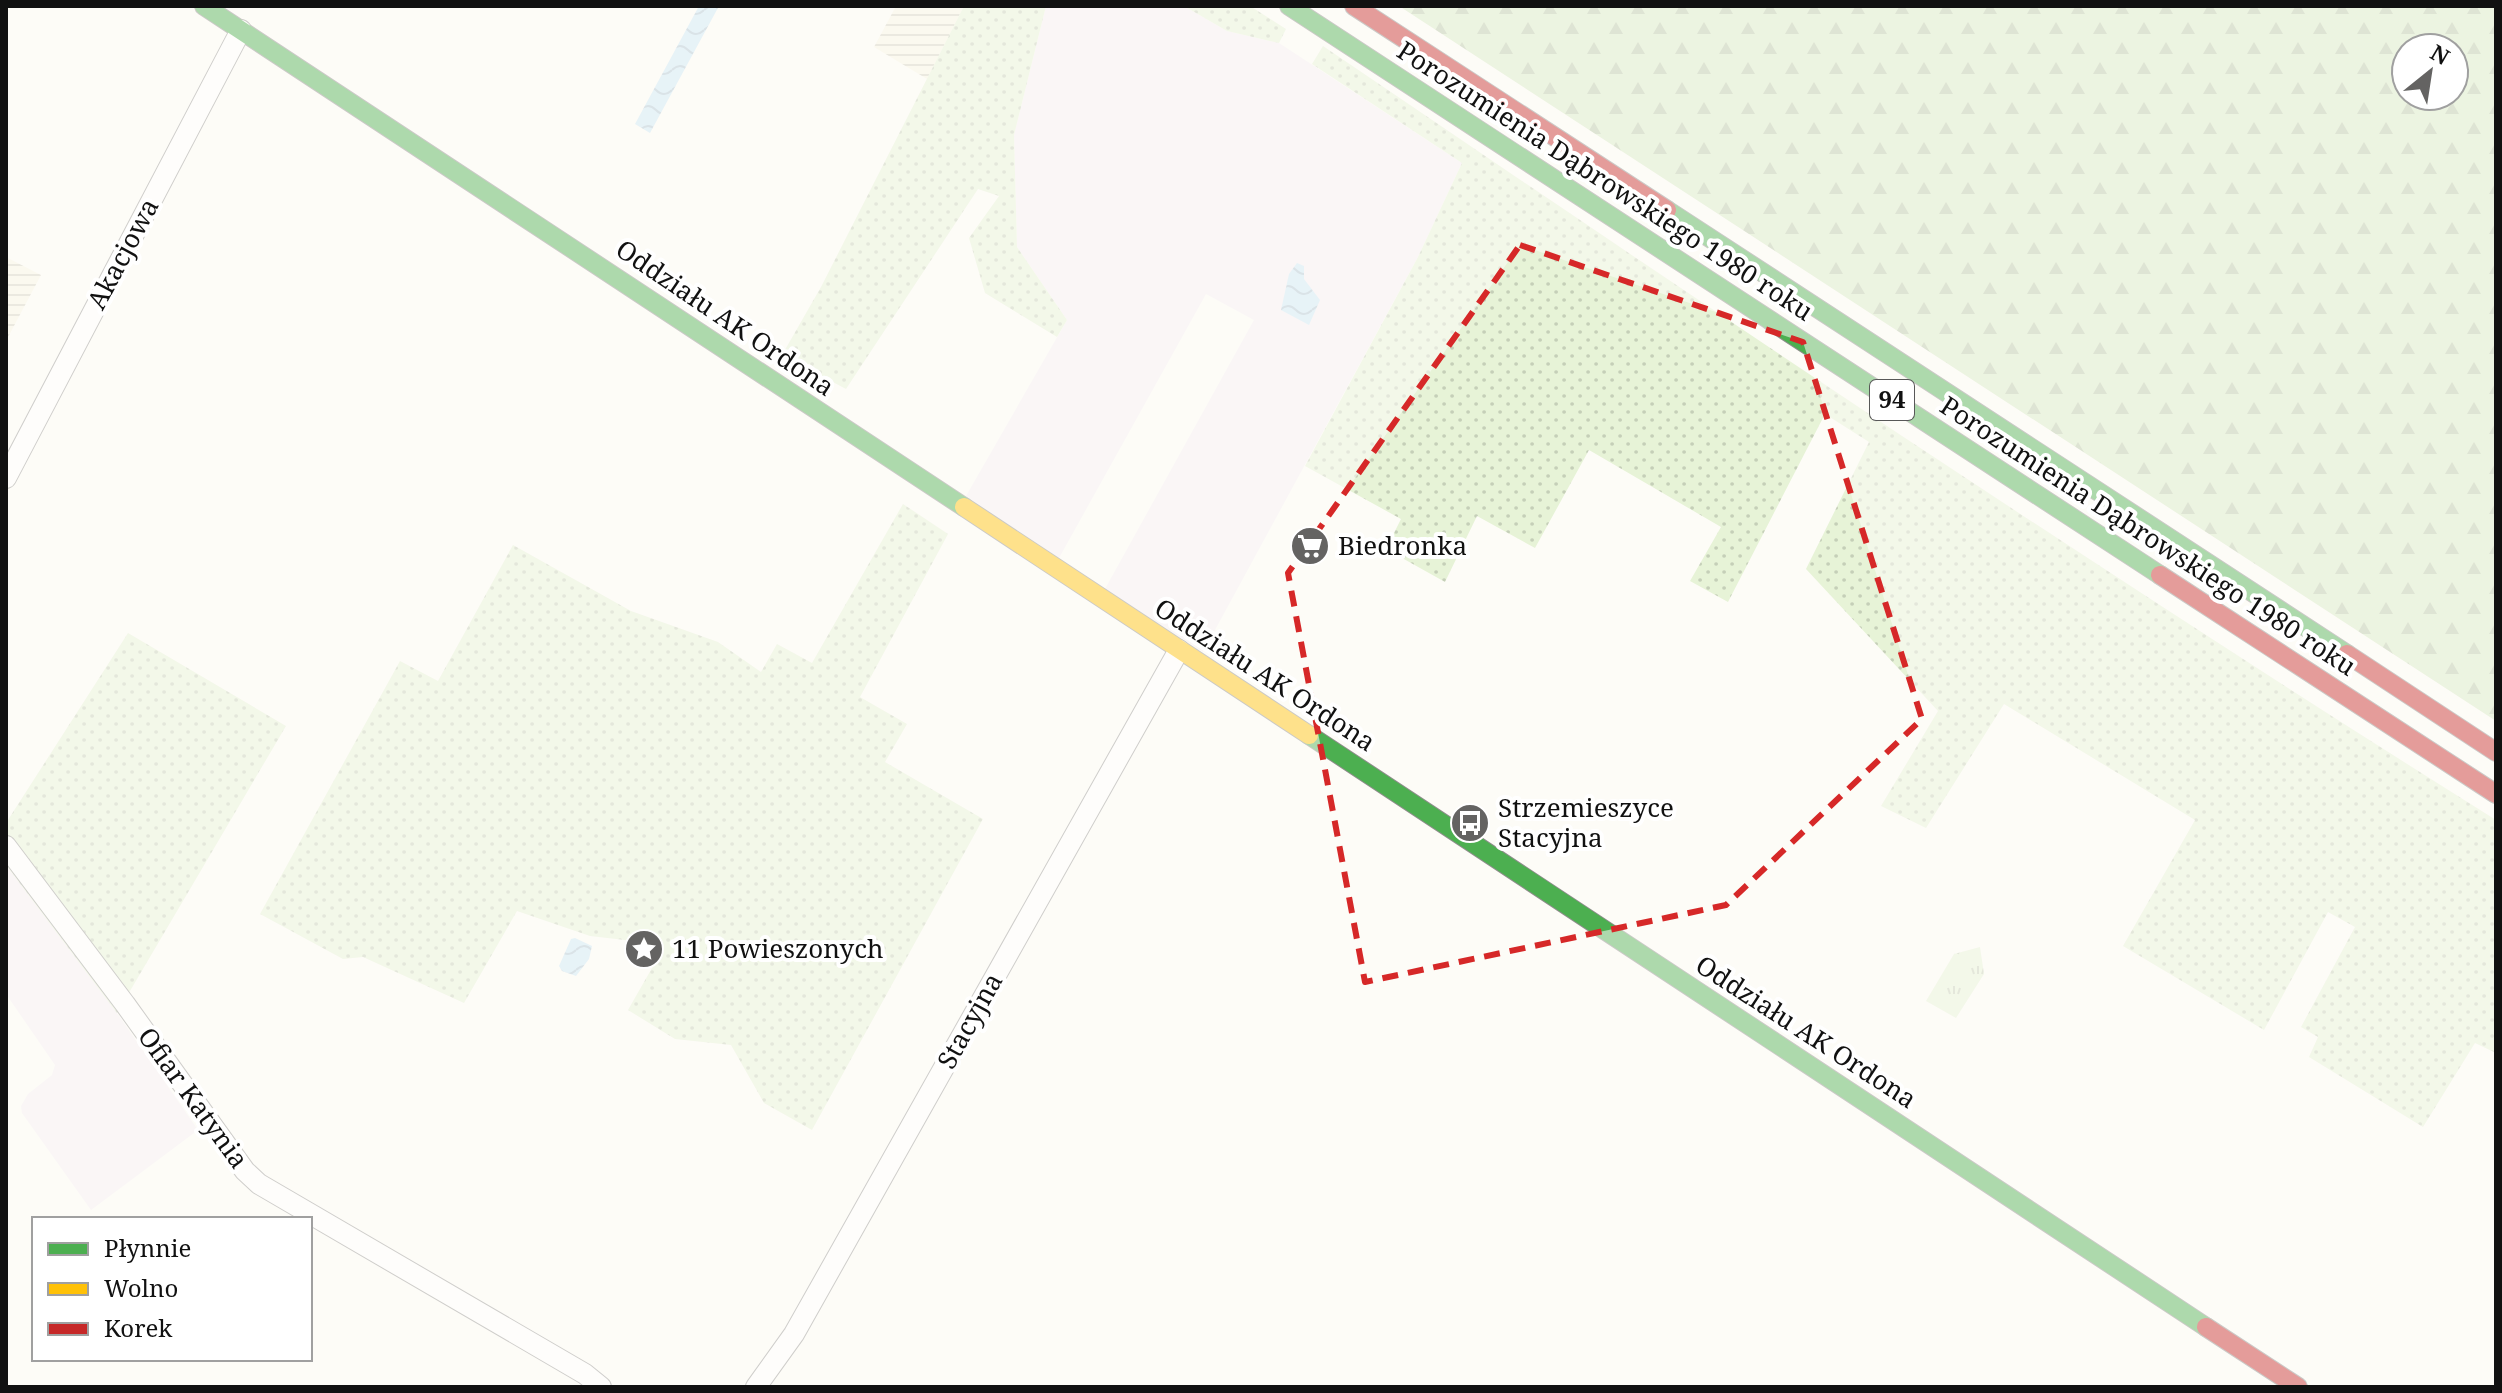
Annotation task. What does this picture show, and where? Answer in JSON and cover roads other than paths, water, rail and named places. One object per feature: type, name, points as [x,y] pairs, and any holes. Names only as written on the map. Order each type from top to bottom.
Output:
[{"type":"main road","name":"Oddziału AK Ordona","points":[[204,6],[2298,1387]]},
{"type":"main road","name":"Porozumienia Dąbrowskiego 1980 roku","points":[[1289,6],[2496,794]]},
{"type":"main road","name":"Porozumienia Dąbrowskiego 1980 roku","points":[[1354,6],[2496,752]]},
{"type":"street","name":"Akacjowa","points":[[6,478],[241,30]]},
{"type":"street","name":"Stacyjna","points":[[756,1387],[794,1334],[1179,650]]},
{"type":"street","name":"Ofiar Katynia","points":[[6,846],[245,1171],[259,1184],[585,1374],[601,1387]]},
{"type":"water","points":[[699,6],[719,6],[650,133],[635,124]]},
{"type":"water","points":[[1297,263],[1304,266],[1304,279],[1320,300],[1309,325],[1281,310],[1289,274]]},
{"type":"water","points":[[571,939],[592,946],[589,959],[576,976],[562,971],[559,966]]},
{"type":"place","name":"Biedronka","points":[[1310,546]]},
{"type":"place","name":"Strzemieszyce Stacyjna","points":[[1470,823]]},
{"type":"place","name":"11 Powieszonych","points":[[644,949]]}]
